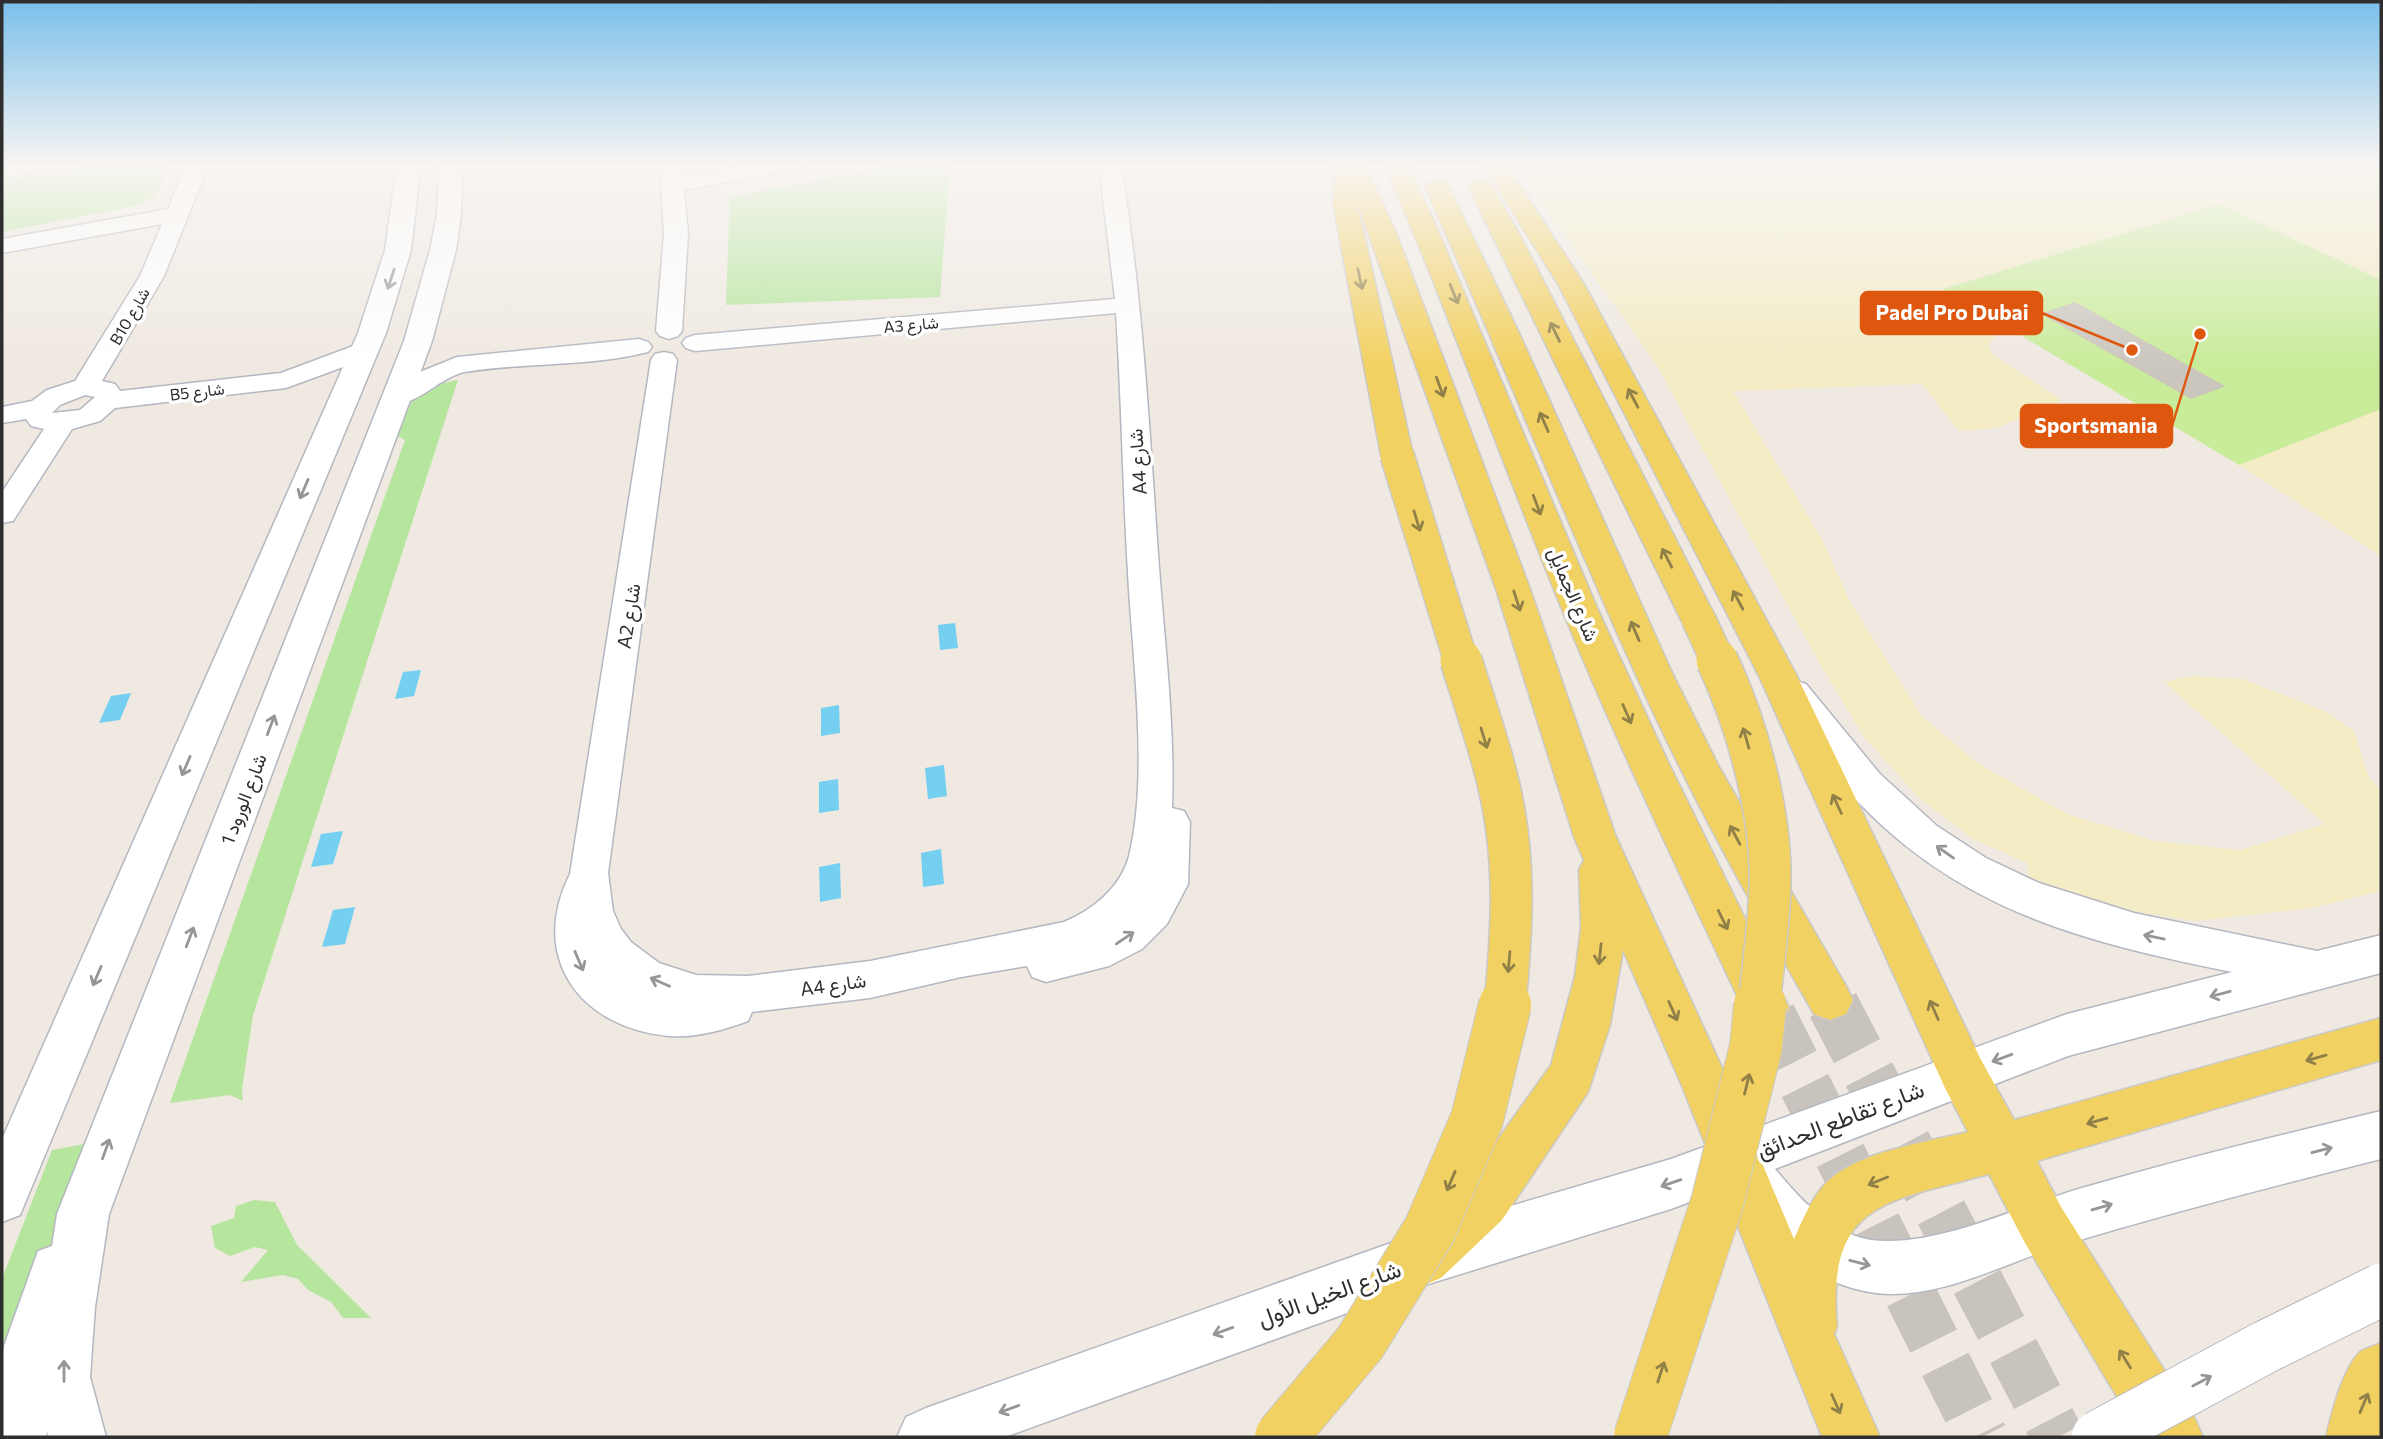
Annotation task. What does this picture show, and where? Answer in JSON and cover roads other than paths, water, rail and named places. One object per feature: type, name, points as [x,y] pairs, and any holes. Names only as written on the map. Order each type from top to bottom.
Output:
[{"type":"main road","points":[[1281,1437],[1360,1343],[1430,1229],[1477,1119],[1504,1014],[1513,917],[1507,829],[1488,748],[1397,455],[1351,231]]},
{"type":"main road","points":[[1382,231],[1513,589],[1595,837],[1706,1086],[1812,1350],[1851,1437]]},
{"type":"main road","name":"شارع الجمايل","points":[[1428,231],[1581,611],[1692,856],[1770,1016]]},
{"type":"main road","points":[[1457,231],[1506,335],[1661,689],[1739,842],[1830,1000]]},
{"type":"main road","points":[[1505,231],[1725,676],[1748,739],[1763,808],[1770,882],[1756,1047],[1717,1203],[1640,1437]]},
{"type":"main road","points":[[1537,231],[1571,285],[1778,676],[1962,1072],[2002,1148],[2043,1225],[2174,1437]]},
{"type":"main road","points":[[1422,1259],[1484,1202],[1570,1076],[1587,1025],[1598,976],[1603,928],[1602,881],[1595,837]]},
{"type":"main road","points":[[1812,1350],[1808,1314],[1809,1281],[1818,1247],[1827,1225],[1846,1199],[1872,1182],[2002,1148],[2381,1039]]},
{"type":"main road","points":[[2355,1437],[2360,1413],[2381,1371]]},
{"type":"street","points":[[2,246],[84,231]]},
{"type":"street","name":"B10 شارع","points":[[96,394],[171,231]]},
{"type":"street","points":[[2,1197],[384,302],[403,231]]},
{"type":"street","name":"شارع الورود 1","points":[[77,1437],[62,1377],[68,1307],[83,1214],[418,341],[446,231]]},
{"type":"street","name":"A2 شارع","points":[[589,873],[657,346],[675,261],[674,231]]},
{"type":"street","name":"A4 شارع","points":[[589,873],[577,900],[572,927],[575,954],[587,978],[607,998],[635,1011],[680,1016],[704,1015],[740,1006],[775,991],[891,976],[1016,970],[1095,954],[1128,937],[1153,912],[1168,884],[1171,821],[1165,790],[1155,761],[1127,305],[1118,231]]},
{"type":"street","name":"A3 شارع","points":[[657,346],[684,354],[695,343],[1127,305]]},
{"type":"street","points":[[418,341],[439,357],[457,365]]},
{"type":"street","points":[[397,397],[424,380],[457,365],[657,346]]},
{"type":"street","name":"B5 شارع","points":[[286,380],[364,350]]},
{"type":"street","name":"B5 شارع","points":[[51,415],[58,395],[286,380],[309,383],[342,398]]},
{"type":"street","points":[[2,415],[51,415],[2,514]]},
{"type":"street","points":[[1778,676],[1878,798],[1916,832],[1961,864],[2058,912],[2105,927],[2317,969]]},
{"type":"street","name":"شارع تقاطع الحدائق","points":[[2381,954],[2067,1035],[1735,1159],[1782,1216],[1818,1247],[1842,1259],[1868,1266],[1919,1266],[2043,1225],[2166,1189],[2381,1135]]},
{"type":"street","name":"شارع الخيل الأول","points":[[926,1437],[1422,1259],[1671,1184],[1735,1159]]},
{"type":"street","points":[[17,1437],[32,1346],[45,1301],[83,1214]]},
{"type":"street","points":[[2098,1437],[2267,1346],[2381,1290]]},
{"type":"water","points":[[955,623],[958,648],[940,650],[938,625]]},
{"type":"water","points":[[421,670],[414,696],[395,699],[403,672]]},
{"type":"water","points":[[131,693],[120,720],[99,723],[111,696]]},
{"type":"water","points":[[839,705],[840,733],[821,736],[821,708]]},
{"type":"water","points":[[944,765],[947,796],[928,799],[925,768]]},
{"type":"water","points":[[838,779],[839,810],[819,813],[819,782]]},
{"type":"water","points":[[343,831],[333,864],[311,867],[321,834]]},
{"type":"water","points":[[941,849],[944,884],[923,887],[921,853]]},
{"type":"water","points":[[840,863],[841,898],[820,902],[819,867]]},
{"type":"water","points":[[355,907],[345,944],[322,947],[333,910]]},
{"type":"tunnel","points":[[1830,1000],[1834,1007]]},
{"type":"tunnel","points":[[1833,1005],[2058,1437]]},
{"type":"tunnel","points":[[1770,1016],[1982,1437]]},
{"type":"place","name":"Sportsmania","points":[[2200,334]]},
{"type":"place","name":"Padel Pro Dubai","points":[[2132,350]]}]
